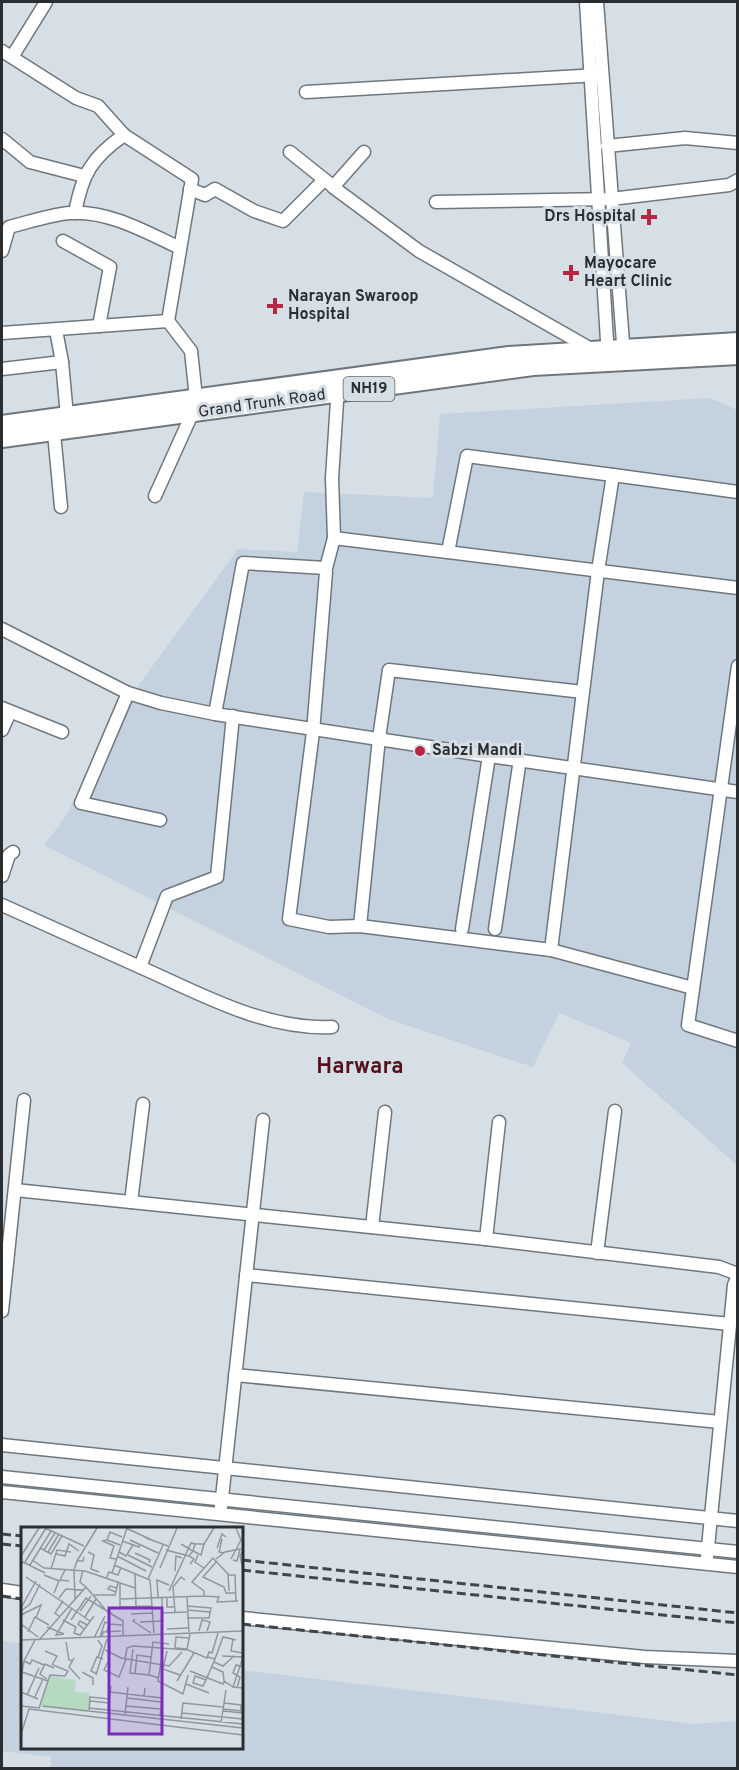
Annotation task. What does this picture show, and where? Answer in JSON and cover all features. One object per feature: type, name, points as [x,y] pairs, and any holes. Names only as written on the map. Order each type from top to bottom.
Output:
[{"type":"highway","name":"Grand Trunk Road","points":[[611,354],[738,341]]},
{"type":"highway","name":"Grand Trunk Road","points":[[2,440],[54,434],[194,406],[338,386],[509,356],[611,354],[738,356]]},
{"type":"highway","name":"Grand Trunk Road","points":[[2,424],[66,416],[194,406]]},
{"type":"street","points":[[46,2],[7,54],[76,98],[98,106],[124,135],[192,179],[168,321],[191,351],[194,406],[155,496]]},
{"type":"street","points":[[586,2],[607,146],[611,200],[611,354]]},
{"type":"street","points":[[597,2],[597,200],[611,354]]},
{"type":"street","points":[[306,92],[596,75]]},
{"type":"street","points":[[75,213],[84,176],[96,159],[124,135]]},
{"type":"street","points":[[607,146],[685,138],[738,143]]},
{"type":"street","points":[[2,139],[30,162],[84,176]]},
{"type":"street","points":[[290,152],[419,251],[611,354]]},
{"type":"street","points":[[190,189],[205,195],[215,189],[254,211],[283,221],[364,152]]},
{"type":"street","points":[[436,202],[611,200],[729,185],[738,180]]},
{"type":"street","points":[[2,251],[5,225],[75,213],[93,213],[133,226],[180,248]]},
{"type":"street","points":[[63,241],[110,267],[99,326]]},
{"type":"street","points":[[2,333],[168,321]]},
{"type":"street","points":[[56,330],[62,362],[66,416]]},
{"type":"street","points":[[2,369],[62,362]]},
{"type":"street","points":[[215,714],[243,563],[326,568],[334,538],[332,478],[338,386]]},
{"type":"street","points":[[54,434],[61,507]]},
{"type":"street","points":[[448,552],[467,456],[738,492]]},
{"type":"street","points":[[551,950],[598,571],[613,475]]},
{"type":"street","points":[[334,538],[738,588]]},
{"type":"street","points":[[326,572],[313,728],[289,919],[329,927],[360,926],[551,950],[693,988]]},
{"type":"street","points":[[2,629],[128,693],[215,714],[738,792]]},
{"type":"street","points":[[738,666],[688,1025],[738,1041]]},
{"type":"street","points":[[360,926],[379,738],[389,670],[583,692]]},
{"type":"street","points":[[128,693],[81,803],[160,820]]},
{"type":"street","points":[[2,730],[6,710],[62,732]]},
{"type":"street","points":[[140,967],[167,896],[217,877],[233,716]]},
{"type":"street","points":[[462,929],[489,756]]},
{"type":"street","points":[[495,929],[520,759]]},
{"type":"street","points":[[2,876],[9,855],[13,852]]},
{"type":"street","points":[[2,905],[140,967],[262,1018],[309,1028],[332,1028]]},
{"type":"street","points":[[2,1311],[24,1100]]},
{"type":"street","points":[[130,1202],[143,1104]]},
{"type":"street","points":[[597,1253],[615,1111]]},
{"type":"street","points":[[372,1227],[385,1112]]},
{"type":"street","points":[[220,1514],[263,1120]]},
{"type":"street","points":[[486,1239],[499,1122]]},
{"type":"street","points":[[15,1190],[486,1239],[719,1267],[738,1275],[734,1285],[706,1564]]},
{"type":"street","points":[[246,1275],[730,1324]]},
{"type":"street","points":[[235,1375],[720,1422]]},
{"type":"street","points":[[2,1444],[738,1521]]},
{"type":"street","points":[[2,1477],[738,1552]]},
{"type":"street","points":[[2,1492],[738,1567]]},
{"type":"street","points":[[2,1590],[21,1593]]},
{"type":"street","points":[[243,1618],[645,1657],[738,1661]]},
{"type":"shaded area","name":"Sabzi Mandi","points":[[710,398],[737,410],[737,1165],[622,1063],[631,1043],[559,1013],[533,1067],[388,1019],[44,845],[63,820],[141,682],[238,549],[297,552],[304,492],[433,498],[440,414]]},
{"type":"shaded area","points":[[2,1641],[21,1644],[21,1749],[243,1749],[243,1670],[694,1724],[737,1721],[737,1768],[51,1768],[51,1757],[2,1751]]},
{"type":"railway","points":[[2,1534],[21,1536]]},
{"type":"railway","points":[[2,1544],[21,1546]]},
{"type":"railway","points":[[243,1560],[738,1613]]},
{"type":"railway","points":[[243,1570],[738,1623]]},
{"type":"railway","points":[[2,1596],[21,1599]]},
{"type":"railway","points":[[243,1624],[738,1675]]},
{"type":"place","name":"Drs Hospital","points":[[649,217]]},
{"type":"place","name":"Mayocare Heart Clinic","points":[[571,273]]},
{"type":"place","name":"Narayan Swaroop Hospital","points":[[275,306]]},
{"type":"place","name":"Sabzi Mandi","points":[[420,751]]},
{"type":"district","name":"Harwara","points":[[360,1067]]}]
